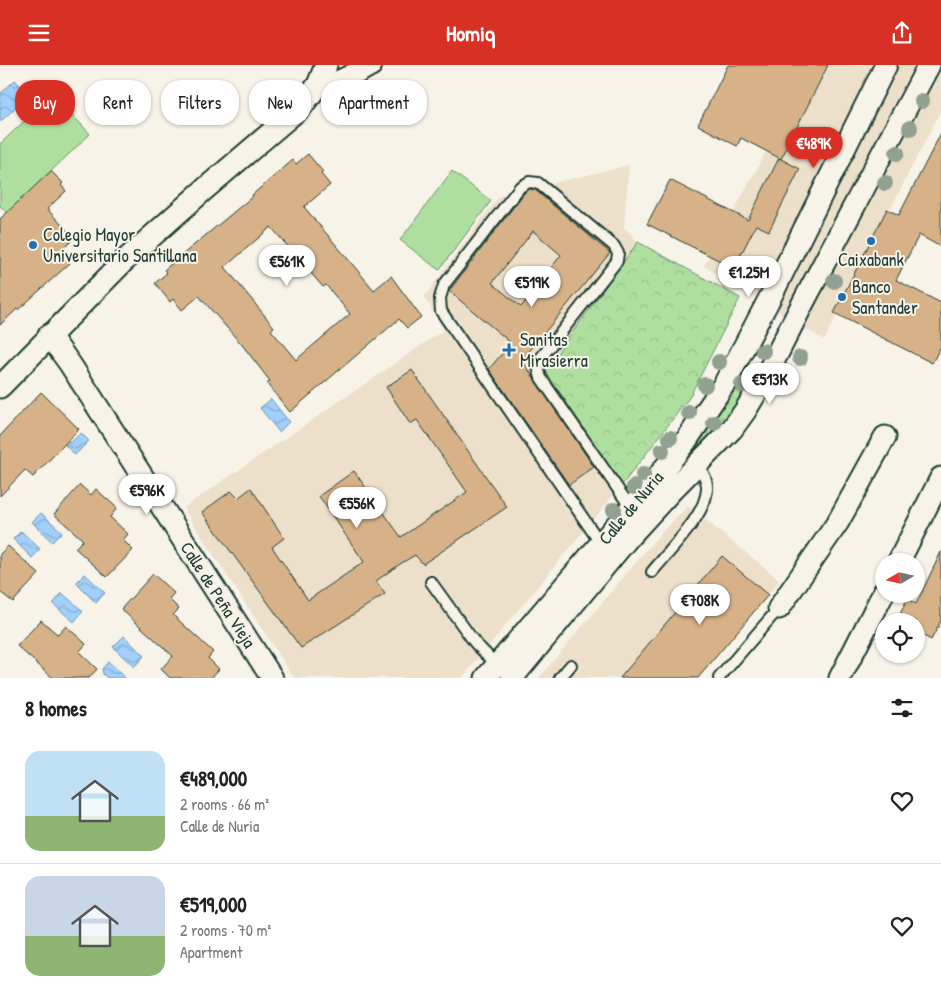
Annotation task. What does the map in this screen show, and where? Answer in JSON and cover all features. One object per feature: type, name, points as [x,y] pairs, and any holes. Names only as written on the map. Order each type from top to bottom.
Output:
[{"type":"street","points":[[0,387],[49,335],[123,262],[301,107],[318,85],[326,65]]},
{"type":"street","points":[[318,85],[328,85],[341,81],[371,65]]},
{"type":"street","name":"Calle de Nuria","points":[[498,674],[691,433],[725,383],[774,290],[886,65]]},
{"type":"street","name":"Calle de Nuria","points":[[498,674],[732,429],[745,411],[766,376],[929,65]]},
{"type":"street","points":[[774,290],[788,299],[804,301]]},
{"type":"street","points":[[756,324],[766,325],[777,331],[785,339]]},
{"type":"street","name":"Calle de Peña Vieja","points":[[49,335],[75,372],[272,678]]},
{"type":"street","points":[[778,608],[838,522],[885,437]]},
{"type":"street","points":[[903,553],[941,478]]},
{"type":"street","points":[[840,678],[878,603]]},
{"type":"lane","points":[[601,543],[441,311],[440,298],[444,285],[520,187],[528,182],[538,183],[614,246],[618,253],[617,261],[540,359],[538,367],[541,378],[631,507]]},
{"type":"lane","points":[[652,571],[702,509],[707,489],[706,480],[698,464]]},
{"type":"lane","points":[[431,582],[498,674]]},
{"type":"lane","points":[[718,678],[778,608]]},
{"type":"lane","points":[[560,678],[571,665]]},
{"type":"shaded area","points":[[813,65],[941,65],[941,110],[824,340],[704,266]]},
{"type":"shaded area","points":[[629,165],[624,227],[638,242],[545,370],[622,485],[462,678],[294,678],[183,508],[444,330],[424,297],[499,196]]},
{"type":"shaded area","points":[[688,506],[780,580],[698,678],[539,678],[657,537]]},
{"type":"green space","points":[[75,118],[90,134],[7,213],[0,206],[0,144],[20,125],[75,125]]},
{"type":"green space","points":[[452,171],[491,201],[439,270],[400,240]]},
{"type":"green space","points":[[638,242],[740,298],[689,398],[622,485],[545,370]]},
{"type":"green space","points":[[741,374],[754,380],[726,422],[665,486]]},
{"type":"water","points":[[15,80],[15,108],[0,122],[0,94]]},
{"type":"water","points":[[271,399],[289,422],[279,432],[260,408]]},
{"type":"water","points":[[81,433],[89,441],[75,455],[65,445]]},
{"type":"water","points":[[41,513],[62,532],[52,542],[32,522]]},
{"type":"water","points":[[21,531],[40,549],[32,558],[13,539]]},
{"type":"water","points":[[85,574],[105,593],[96,603],[76,583]]},
{"type":"water","points":[[62,593],[83,611],[74,622],[53,604]]},
{"type":"water","points":[[124,636],[144,656],[134,667],[113,647]]},
{"type":"water","points":[[108,662],[125,678],[107,678],[103,674],[102,669]]},
{"type":"building","points":[[728,65],[828,65],[781,159],[741,138],[737,146],[698,125]]},
{"type":"building","points":[[941,133],[941,247],[919,235],[896,280],[941,303],[941,346],[932,363],[834,313],[887,209],[899,215]]},
{"type":"building","points":[[308,154],[323,172],[321,174],[330,185],[304,207],[374,290],[391,276],[421,317],[407,328],[399,319],[290,412],[267,384],[270,381],[243,346],[199,296],[182,310],[173,299],[170,302],[155,283],[167,273],[164,270],[293,160],[296,164]],"holes":[[[271,227],[323,287],[326,285],[350,314],[296,360],[271,330],[274,327],[225,267]]]},
{"type":"building","points":[[779,158],[800,169],[769,231],[756,225],[734,268],[647,224],[670,180],[748,220]]},
{"type":"building","name":"Colegio Mayor Universitario Santillana","points":[[51,171],[63,183],[61,185],[66,191],[47,209],[74,238],[60,252],[70,263],[0,325],[0,219]]},
{"type":"building","points":[[530,189],[535,190],[610,253],[522,360],[594,467],[569,485],[489,369],[511,343],[449,291],[525,192]],"holes":[[[533,231],[561,255],[521,307],[492,283]]]},
{"type":"building","points":[[412,370],[507,507],[423,564],[415,555],[400,564],[376,581],[385,594],[301,648],[202,512],[231,491],[238,498],[251,488],[284,538],[272,547],[308,600],[364,562],[319,496],[354,471],[401,537],[467,492],[417,420],[410,424],[386,387]]},
{"type":"building","points":[[41,392],[79,429],[33,477],[25,470],[0,496],[0,436]]},
{"type":"building","points":[[80,485],[91,495],[96,489],[117,508],[110,517],[128,534],[123,540],[133,550],[107,577],[75,548],[83,540],[54,514]]},
{"type":"building","points":[[8,546],[39,574],[13,602],[0,592],[0,554]]},
{"type":"building","points":[[941,552],[941,621],[931,640],[925,637],[925,613],[901,613],[905,603],[925,603],[925,585]]},
{"type":"building","points":[[722,556],[768,595],[698,678],[620,678]]},
{"type":"building","points":[[153,574],[174,593],[169,599],[179,609],[173,615],[213,652],[208,658],[219,669],[211,678],[170,678],[161,669],[173,656],[121,609]]},
{"type":"building","points":[[41,620],[58,635],[66,626],[86,644],[79,652],[97,669],[89,678],[53,678],[17,646]]},
{"type":"place","name":"Caixabank","points":[[871,241]]},
{"type":"place","name":"Colegio Mayor Universitario Santillana","points":[[33,245]]},
{"type":"place","name":"Banco Santander","points":[[842,297]]},
{"type":"place","name":"Sanitas Mirasierra","points":[[509,350]]}]
